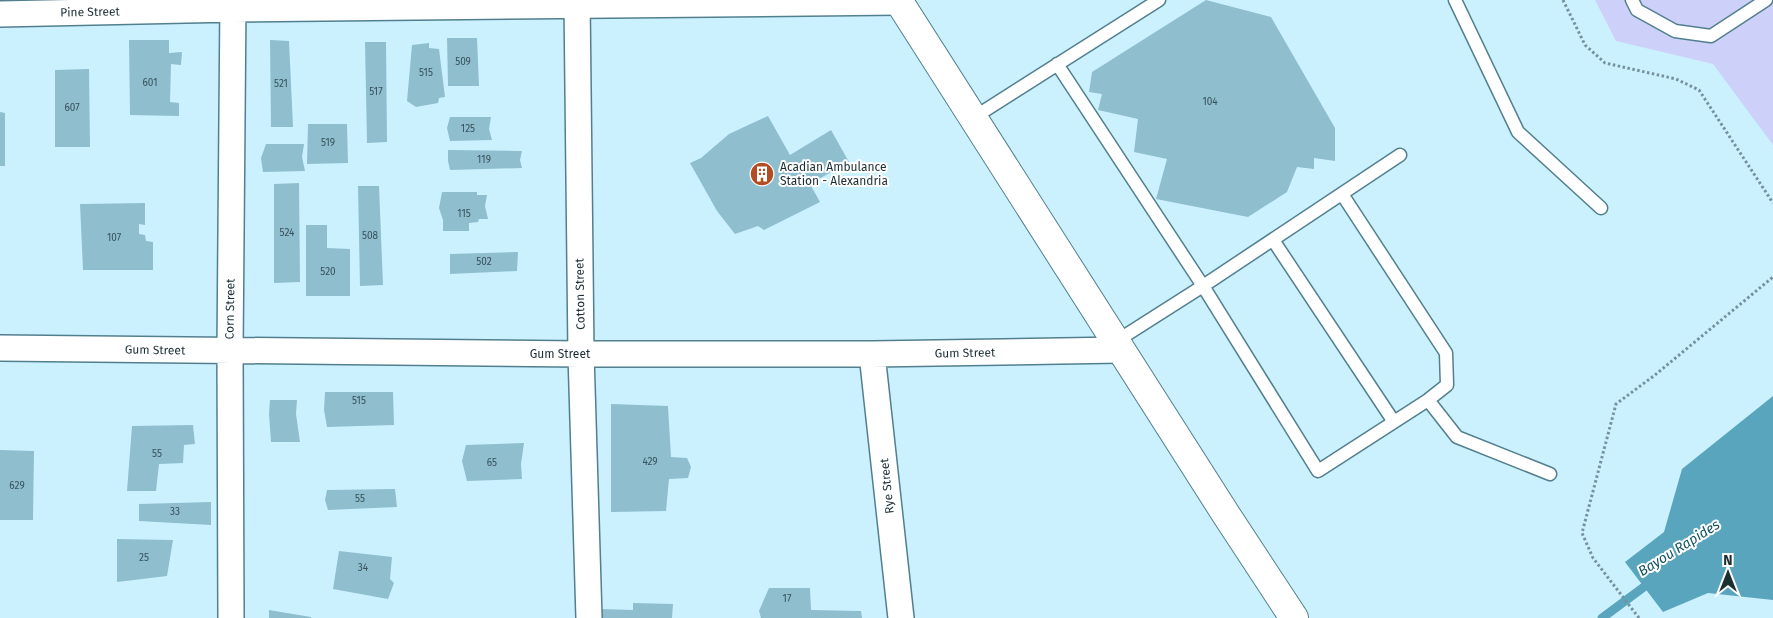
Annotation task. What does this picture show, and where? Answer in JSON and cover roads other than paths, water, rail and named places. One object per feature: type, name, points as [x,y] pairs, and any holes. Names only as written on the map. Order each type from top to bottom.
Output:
[{"type":"main road","points":[[899,1],[1118,346],[1293,616]]},
{"type":"street","name":"Pine Street","points":[[0,14],[233,5],[899,1]]},
{"type":"street","name":"Cotton Street","points":[[577,3],[580,354],[589,618]]},
{"type":"street","name":"Corn Street","points":[[232,618],[230,351],[233,5]]},
{"type":"street","name":"Gum Street","points":[[0,348],[580,354],[872,354],[1118,346]]},
{"type":"street","name":"Rye Street","points":[[872,354],[902,618]]},
{"type":"lane","points":[[973,118],[1159,0]]},
{"type":"lane","points":[[1455,0],[1518,132],[1601,208]]},
{"type":"lane","points":[[1632,0],[1637,10],[1675,31],[1711,36],[1766,0]]},
{"type":"lane","points":[[1057,64],[1203,286],[1318,471],[1428,400],[1447,385],[1446,353],[1342,194]]},
{"type":"lane","points":[[1118,346],[1203,286],[1400,155]]},
{"type":"lane","points":[[1273,240],[1394,422]]},
{"type":"lane","points":[[1428,400],[1457,437],[1550,474]]},
{"type":"water","points":[[1773,396],[1773,600],[1708,593],[1663,612],[1625,562],[1664,532],[1682,469]]},
{"type":"waterway","name":"Bayou Rapides","points":[[1602,618],[1652,581]]},
{"type":"place","name":"Acadian Ambulance Station - Alexandria","points":[[762,174]]}]
